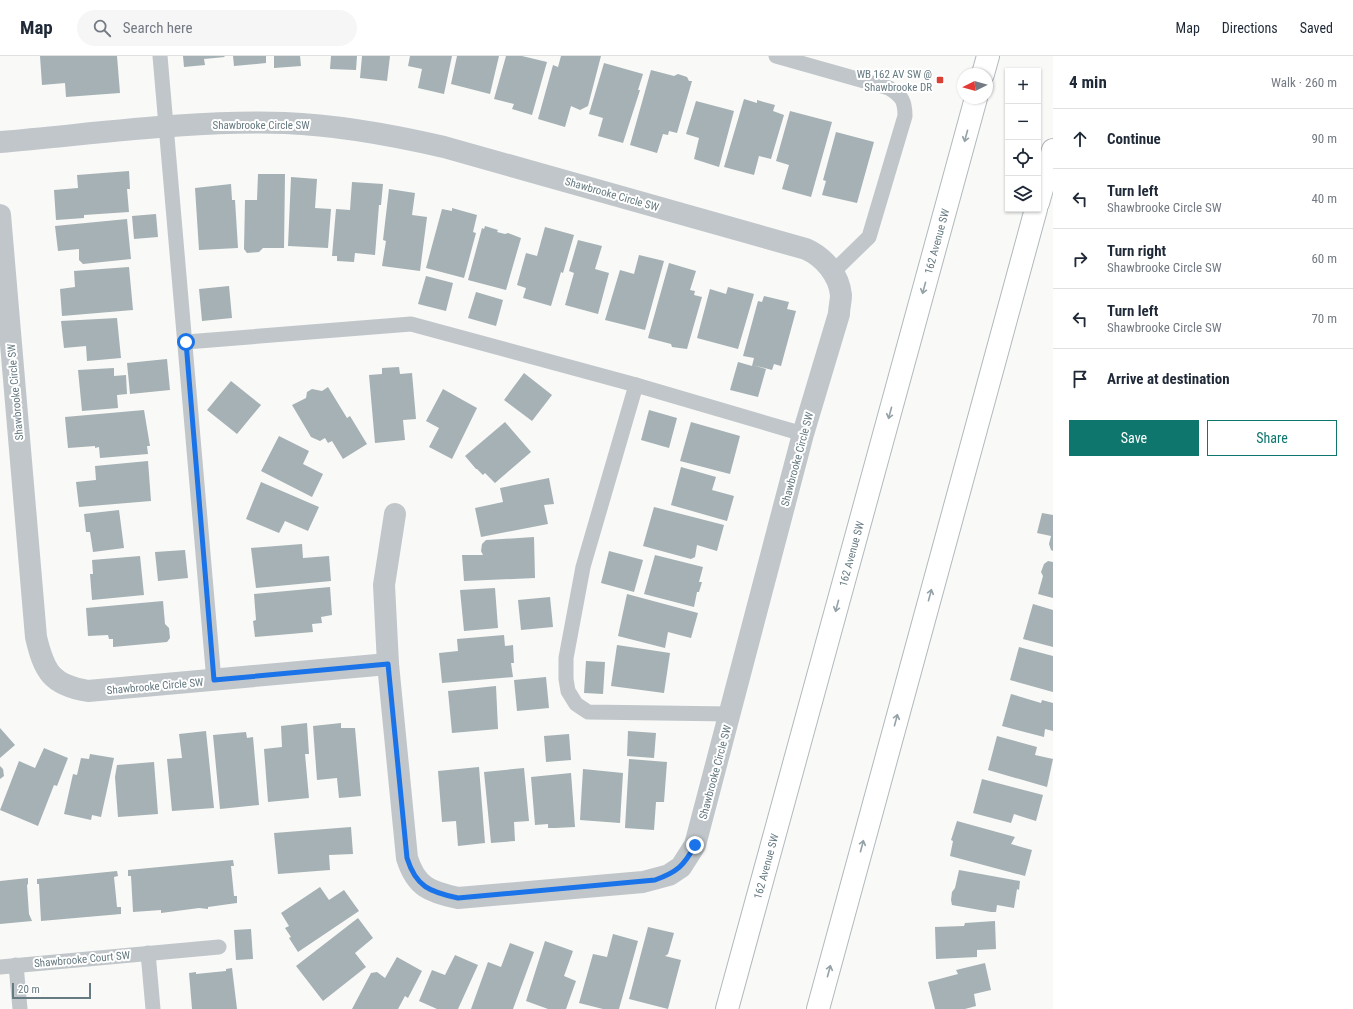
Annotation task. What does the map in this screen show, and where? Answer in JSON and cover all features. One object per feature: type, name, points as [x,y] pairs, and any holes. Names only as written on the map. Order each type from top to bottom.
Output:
[{"type":"main road","points":[[985,68],[988,56]]},
{"type":"main road","name":"162 Avenue SW","points":[[727,1009],[974,104]]},
{"type":"main road","points":[[1041,192],[1053,150]]},
{"type":"main road","points":[[1041,195],[1053,168]]},
{"type":"main road","points":[[818,1009],[1035,212]]},
{"type":"street","name":"Shawbrooke Circle SW","points":[[0,142],[167,127],[285,123],[340,128],[398,136],[444,147],[806,249],[816,254],[833,272],[841,295],[839,314],[804,434],[731,714],[695,845],[681,868],[669,875],[643,882],[458,898],[436,894],[420,883],[411,871],[407,858],[388,664],[88,691],[72,688],[57,681],[42,662],[36,637],[0,215]]},
{"type":"street","points":[[388,664],[384,585],[395,514]]},
{"type":"lane","points":[[160,56],[186,342],[214,680]]},
{"type":"lane","points":[[776,56],[889,88],[901,95],[905,107],[905,116],[870,237],[833,272]]},
{"type":"lane","points":[[186,342],[411,324],[636,385],[804,434]]},
{"type":"lane","points":[[636,385],[583,567],[566,658],[566,679],[568,691],[576,704],[588,712],[731,714]]},
{"type":"lane","name":"Shawbrooke Court SW","points":[[0,967],[219,947]]},
{"type":"lane","points":[[148,953],[153,1009]]},
{"type":"lane","points":[[16,965],[20,1009]]},
{"type":"building","points":[[40,56],[117,56],[120,93],[66,97],[65,83],[42,85]]},
{"type":"building","points":[[183,56],[225,57],[204,59],[205,65],[184,67]]},
{"type":"building","points":[[233,56],[266,56],[266,63],[234,66]]},
{"type":"building","points":[[274,56],[300,56],[301,66],[274,68]]},
{"type":"building","points":[[331,56],[357,56],[356,70],[330,69]]},
{"type":"building","points":[[362,56],[390,56],[387,81],[360,78]]},
{"type":"building","points":[[410,56],[452,56],[444,94],[418,88],[422,69],[408,66]]},
{"type":"building","points":[[457,56],[499,56],[490,94],[451,84]]},
{"type":"building","points":[[506,56],[522,56],[547,62],[532,115],[512,109],[514,104],[494,99]]},
{"type":"building","points":[[561,56],[601,56],[588,106],[580,110],[571,106],[565,127],[538,119],[553,65],[558,67]]},
{"type":"building","points":[[604,63],[643,74],[638,90],[640,90],[623,143],[598,136],[603,118],[589,114]]},
{"type":"building","points":[[651,70],[674,76],[678,74],[687,77],[689,81],[692,81],[677,133],[669,131],[668,135],[663,134],[657,153],[630,145]]},
{"type":"building","points":[[744,99],[757,103],[757,100],[775,105],[773,111],[784,115],[771,159],[759,156],[754,175],[724,167]]},
{"type":"building","points":[[696,101],[734,111],[719,167],[694,159],[699,138],[686,134]]},
{"type":"building","points":[[790,111],[832,122],[811,197],[782,189],[789,165],[776,161]]},
{"type":"building","points":[[836,132],[874,142],[857,203],[822,195],[826,181],[823,180]]},
{"type":"building","points":[[129,171],[130,189],[127,189],[129,212],[84,215],[84,218],[56,220],[54,190],[78,188],[77,175]]},
{"type":"building","points":[[258,174],[285,174],[284,248],[263,248],[259,252],[247,253],[244,249],[245,200],[257,200]]},
{"type":"building","points":[[291,177],[317,179],[315,208],[331,209],[328,248],[288,246]]},
{"type":"building","points":[[352,182],[383,184],[381,205],[379,205],[375,255],[355,253],[354,262],[337,261],[337,256],[332,256],[336,209],[350,210]]},
{"type":"building","points":[[231,184],[232,200],[235,200],[238,248],[199,250],[195,188]]},
{"type":"building","points":[[389,189],[415,193],[412,215],[427,217],[420,271],[382,266],[386,241],[383,240]]},
{"type":"building","points":[[452,208],[477,215],[473,232],[476,233],[464,278],[426,268],[442,209],[452,211]]},
{"type":"building","points":[[156,214],[158,237],[134,239],[132,216]]},
{"type":"building","points":[[127,219],[131,259],[83,264],[79,260],[79,249],[58,251],[55,226]]},
{"type":"building","points":[[485,226],[498,230],[497,232],[505,234],[508,233],[521,238],[506,290],[468,280],[482,228],[484,229]]},
{"type":"building","points":[[545,227],[574,235],[563,273],[561,272],[551,306],[523,298],[526,288],[517,285],[526,253],[537,256]]},
{"type":"building","points":[[578,240],[602,246],[595,269],[609,273],[598,314],[565,305],[574,273],[569,271]]},
{"type":"building","points":[[639,255],[664,261],[645,330],[605,320],[620,270],[634,274]]},
{"type":"building","points":[[669,263],[696,271],[690,290],[695,291],[694,295],[702,297],[687,349],[672,347],[671,344],[648,338]]},
{"type":"building","points":[[129,267],[133,310],[62,316],[60,289],[75,287],[74,271]]},
{"type":"building","points":[[426,276],[453,283],[446,311],[418,304]]},
{"type":"building","points":[[229,286],[232,318],[202,321],[199,289]]},
{"type":"building","points":[[728,287],[754,294],[738,349],[697,338],[710,289],[726,294]]},
{"type":"building","points":[[476,292],[503,300],[496,326],[468,318]]},
{"type":"building","points":[[764,296],[789,302],[787,309],[796,311],[781,366],[774,364],[772,370],[753,365],[766,369],[758,397],[730,390],[738,362],[752,366],[754,358],[743,356],[758,301],[762,302]]},
{"type":"building","points":[[117,318],[121,358],[87,361],[86,346],[64,348],[61,321]]},
{"type":"building","points":[[167,359],[170,390],[130,394],[127,363]]},
{"type":"building","points":[[399,367],[400,374],[412,373],[416,419],[403,420],[405,440],[375,443],[369,375],[382,374],[382,368]]},
{"type":"building","points":[[114,368],[114,376],[126,375],[127,394],[117,395],[118,408],[82,411],[78,370]]},
{"type":"building","points":[[524,373],[552,395],[532,421],[504,400]]},
{"type":"building","points":[[231,381],[261,405],[237,434],[207,410]]},
{"type":"building","points":[[328,387],[347,418],[350,416],[367,444],[343,459],[332,441],[328,443],[325,438],[320,441],[311,437],[292,405],[306,398],[307,392],[312,389],[322,391]]},
{"type":"building","points":[[443,389],[477,408],[452,459],[429,447],[439,428],[426,421]]},
{"type":"building","points":[[144,410],[150,446],[147,446],[148,454],[100,458],[99,447],[68,448],[65,417]]},
{"type":"building","points":[[649,410],[677,418],[669,448],[641,440]]},
{"type":"building","points":[[505,422],[531,452],[495,483],[485,473],[483,475],[476,469],[465,456]]},
{"type":"building","points":[[691,422],[740,436],[730,474],[680,461]]},
{"type":"building","points":[[279,436],[309,451],[303,464],[323,474],[312,497],[261,471]]},
{"type":"building","points":[[148,461],[151,501],[79,507],[76,482],[96,480],[95,466]]},
{"type":"building","points":[[681,467],[716,477],[712,490],[734,496],[727,521],[671,505]]},
{"type":"building","points":[[549,478],[554,504],[544,505],[548,524],[481,537],[475,508],[503,502],[500,488]]},
{"type":"building","points":[[261,482],[319,507],[308,531],[285,521],[279,533],[246,519]]},
{"type":"building","points":[[654,507],[724,525],[717,551],[697,545],[695,557],[691,559],[643,546]]},
{"type":"building","points":[[119,510],[124,548],[93,552],[90,532],[86,532],[84,514]]},
{"type":"building","points":[[1042,513],[1053,515],[1053,551],[1051,550],[1049,544],[1051,536],[1037,533]]},
{"type":"building","points":[[534,537],[535,578],[464,581],[462,555],[483,555],[481,551],[482,544],[486,540]]},
{"type":"building","points":[[302,544],[303,558],[329,556],[331,581],[256,588],[251,548]]},
{"type":"building","points":[[185,550],[188,578],[158,581],[155,552]]},
{"type":"building","points":[[609,551],[643,560],[634,592],[601,583]]},
{"type":"building","points":[[655,555],[703,567],[699,582],[702,582],[699,592],[697,592],[694,607],[644,594]]},
{"type":"building","points":[[140,556],[144,595],[92,600],[90,574],[93,574],[92,560]]},
{"type":"building","points":[[1048,561],[1053,562],[1053,598],[1038,594],[1043,576],[1041,572],[1044,564]]},
{"type":"building","points":[[330,587],[332,615],[321,617],[322,623],[312,624],[313,632],[255,637],[253,621],[256,620],[254,594]]},
{"type":"building","points":[[495,588],[498,628],[464,631],[460,590]]},
{"type":"building","points":[[627,594],[698,613],[691,638],[668,632],[665,648],[618,636]]},
{"type":"building","points":[[550,597],[553,627],[521,630],[518,600]]},
{"type":"building","points":[[163,601],[165,624],[169,628],[170,638],[167,642],[113,647],[113,639],[109,639],[108,635],[88,636],[86,608]]},
{"type":"building","points":[[1033,604],[1053,610],[1053,647],[1023,639]]},
{"type":"building","points":[[504,635],[505,646],[513,645],[514,663],[511,663],[513,677],[442,683],[439,653],[458,651],[457,639]]},
{"type":"building","points":[[617,645],[670,653],[664,693],[611,686]]},
{"type":"building","points":[[1019,647],[1053,656],[1053,692],[1010,680]]},
{"type":"building","points":[[586,661],[605,662],[603,694],[584,693]]},
{"type":"building","points":[[546,677],[549,708],[517,711],[514,680]]},
{"type":"building","points":[[496,686],[498,729],[452,733],[448,691]]},
{"type":"building","points":[[1011,694],[1041,703],[1042,700],[1053,703],[1053,731],[1045,729],[1044,737],[1002,726]]},
{"type":"building","points":[[307,723],[309,754],[305,754],[309,798],[268,802],[264,749],[282,747],[281,726]]},
{"type":"building","points":[[341,723],[341,728],[355,728],[361,796],[339,798],[337,778],[317,780],[313,726]]},
{"type":"building","points":[[0,728],[15,745],[0,758]]},
{"type":"building","points":[[206,731],[214,808],[172,811],[167,759],[182,758],[179,734]]},
{"type":"building","points":[[628,731],[656,733],[654,758],[627,756]]},
{"type":"building","points":[[246,732],[247,738],[253,737],[259,805],[220,809],[213,735]]},
{"type":"building","points":[[569,734],[571,760],[546,762],[544,736]]},
{"type":"building","points":[[997,736],[1037,747],[1035,755],[1053,759],[1047,787],[988,770]]},
{"type":"building","points":[[44,748],[68,758],[57,786],[54,785],[38,826],[0,810],[19,761],[35,768]]},
{"type":"building","points":[[90,754],[114,758],[101,817],[92,815],[91,820],[64,814],[73,774],[77,775],[81,758],[89,759]]},
{"type":"building","points":[[629,759],[667,762],[664,802],[656,802],[654,830],[625,828]]},
{"type":"building","points":[[154,762],[158,814],[118,817],[115,777],[117,765]]},
{"type":"building","points":[[0,766],[3,769],[4,776],[0,779]]},
{"type":"building","points":[[479,767],[485,843],[458,846],[456,821],[442,822],[438,771]]},
{"type":"building","points":[[524,768],[529,821],[514,822],[515,841],[491,843],[484,772]]},
{"type":"building","points":[[583,769],[623,773],[620,823],[580,820]]},
{"type":"building","points":[[571,773],[575,827],[548,828],[548,824],[535,825],[531,777]]},
{"type":"building","points":[[982,779],[1043,795],[1036,821],[1014,814],[1011,823],[973,813]]},
{"type":"building","points":[[957,821],[1015,837],[1011,844],[1032,850],[1025,876],[950,856],[953,841],[951,840]]},
{"type":"building","points":[[351,827],[353,854],[329,855],[330,870],[278,874],[274,833]]},
{"type":"building","points":[[233,860],[234,866],[231,866],[234,896],[237,896],[237,903],[208,907],[208,909],[199,908],[161,913],[161,910],[133,912],[131,876],[128,876],[128,870]]},
{"type":"building","points":[[959,870],[1020,881],[1014,908],[997,905],[996,912],[991,912],[952,905],[952,892],[955,888]]},
{"type":"building","points":[[117,871],[118,876],[114,877],[117,907],[121,907],[121,914],[41,921],[39,884],[37,884],[37,879]]},
{"type":"building","points":[[28,878],[29,914],[32,921],[0,924],[0,881]]},
{"type":"building","points":[[320,887],[329,900],[344,890],[359,911],[298,952],[289,938],[291,937],[285,928],[289,926],[281,913]]},
{"type":"building","points":[[358,918],[373,938],[355,953],[366,967],[323,1001],[296,966]]},
{"type":"building","points":[[995,921],[996,949],[977,950],[977,957],[936,959],[935,927],[964,926],[965,923]]},
{"type":"building","points":[[648,927],[674,933],[668,954],[665,956],[681,960],[668,1009],[629,999]]},
{"type":"building","points":[[251,929],[253,959],[236,960],[234,930]]},
{"type":"building","points":[[613,934],[638,941],[619,1009],[603,1009],[579,1003],[593,954],[607,957]]},
{"type":"building","points":[[545,941],[573,951],[564,976],[576,981],[566,1009],[548,1009],[526,1001]]},
{"type":"building","points":[[510,943],[534,952],[513,1009],[471,1009],[488,962],[501,967]]},
{"type":"building","points":[[455,955],[478,965],[458,1009],[437,1009],[419,1001],[432,970],[445,975]]},
{"type":"building","points":[[397,957],[422,971],[408,998],[405,996],[398,1009],[352,1009],[371,973],[377,972],[385,978]]},
{"type":"building","points":[[985,963],[991,990],[974,994],[976,1006],[965,1009],[935,1009],[928,982],[958,974],[956,970]]},
{"type":"building","points":[[232,968],[237,1009],[192,1009],[189,973],[196,972],[196,974],[226,971],[226,969]]},
{"type":"place","name":"WB 162 AV SW @ Shawbrooke DR","points":[[940,80]]},
{"type":"route","points":[[186,342],[214,680],[388,664],[407,858],[411,871],[420,883],[436,894],[458,898],[655,880],[669,875],[681,868],[695,845]]}]
